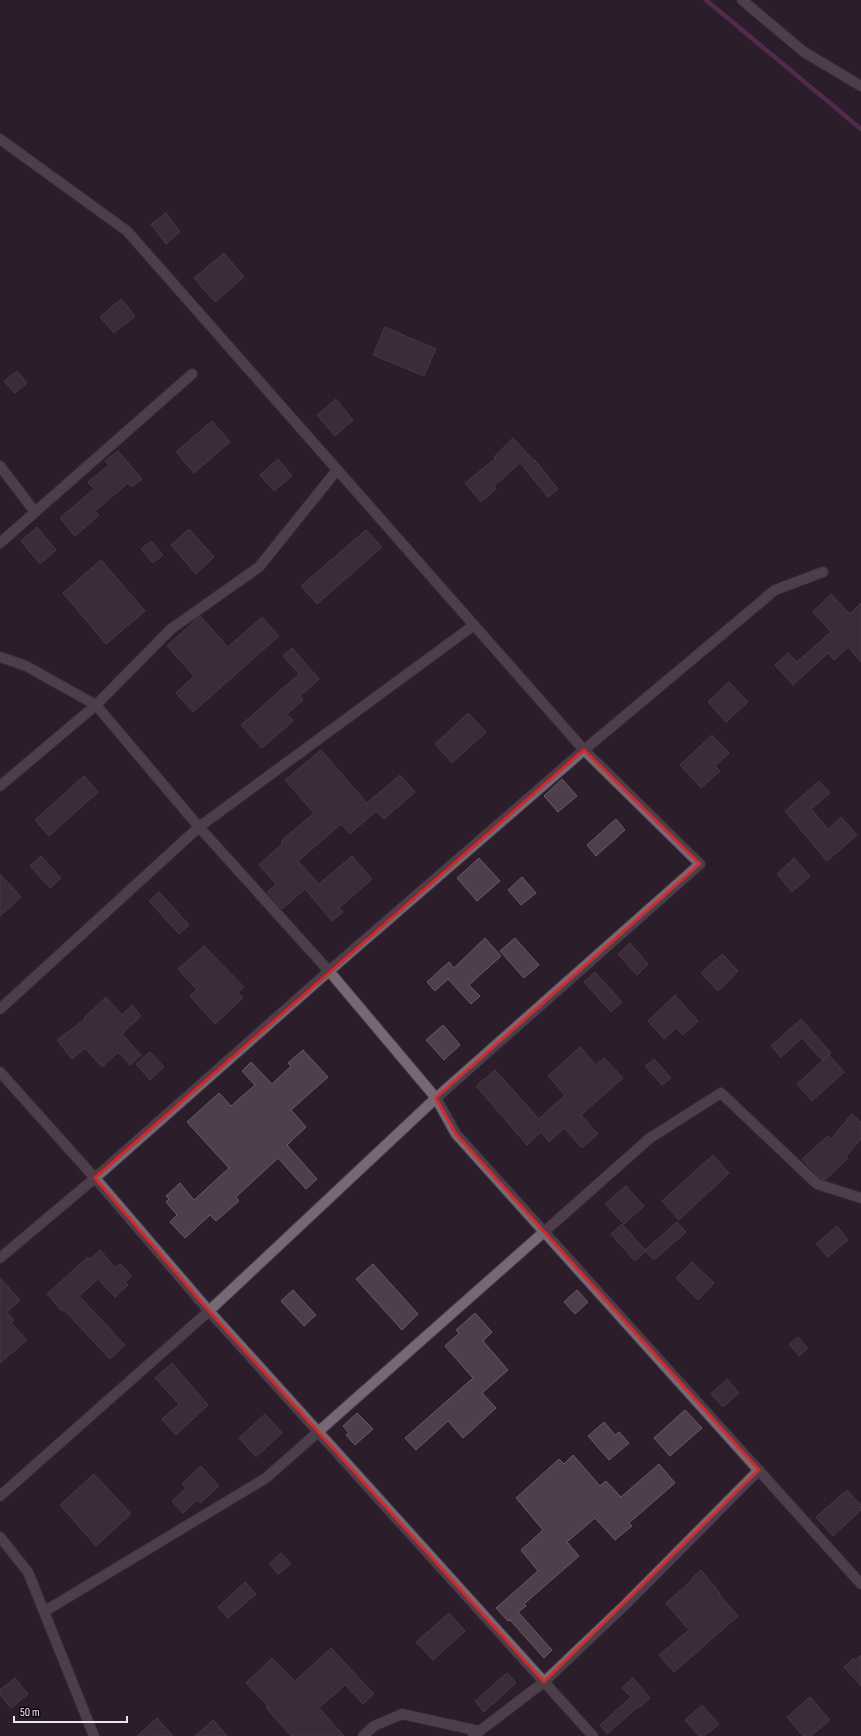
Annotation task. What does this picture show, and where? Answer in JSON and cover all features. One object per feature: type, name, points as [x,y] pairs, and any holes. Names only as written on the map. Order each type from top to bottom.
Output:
[{"type":"street","points":[[742,0],[804,52],[861,86]]},
{"type":"street","points":[[0,139],[127,231],[584,750],[700,864],[436,1098],[209,1311],[0,1496]]},
{"type":"street","points":[[0,543],[192,374]]},
{"type":"street","points":[[0,466],[35,512]]},
{"type":"street","points":[[0,786],[96,705],[172,629],[259,567],[337,470]]},
{"type":"street","points":[[0,1258],[96,1178],[329,971],[584,750],[775,590],[823,572]]},
{"type":"street","points":[[0,1009],[199,827],[474,625]]},
{"type":"street","points":[[0,657],[26,666],[96,705],[199,827],[329,971],[436,1098],[456,1134],[545,1231],[861,1584]]},
{"type":"street","points":[[0,1072],[96,1178],[209,1311],[592,1736]]},
{"type":"street","points":[[45,1611],[266,1478],[317,1431],[650,1138],[721,1093],[817,1184],[861,1198]]},
{"type":"street","points":[[363,1736],[374,1726],[402,1714],[476,1733],[544,1682],[626,1604],[759,1470]]},
{"type":"street","points":[[0,1537],[28,1572],[45,1611],[94,1736]]},
{"type":"highlighted area","points":[[584,750],[700,864],[436,1098],[456,1134],[759,1470],[544,1682],[209,1311],[95,1178]]},
{"type":"building","points":[[166,213],[180,232],[166,244],[151,224]]},
{"type":"building","points":[[224,253],[244,277],[215,302],[194,278]]},
{"type":"building","points":[[121,299],[135,316],[114,333],[100,317]]},
{"type":"building","points":[[385,327],[436,349],[424,376],[373,355]]},
{"type":"building","points":[[17,371],[27,383],[15,393],[4,381]]},
{"type":"building","points":[[336,399],[353,420],[335,436],[317,415]]},
{"type":"building","points":[[212,421],[230,442],[194,473],[176,452]]},
{"type":"building","points":[[513,438],[534,461],[535,460],[558,489],[548,497],[520,463],[494,486],[496,489],[481,502],[465,483],[496,458],[494,457]]},
{"type":"building","points":[[118,451],[142,479],[132,487],[128,483],[95,511],[99,515],[75,536],[60,518],[94,489],[88,482],[109,465],[105,461]]},
{"type":"building","points":[[278,459],[292,476],[274,491],[260,475]]},
{"type":"building","points":[[37,527],[56,550],[40,564],[21,541]]},
{"type":"building","points":[[189,529],[214,557],[196,574],[171,545]]},
{"type":"building","points":[[366,530],[382,547],[317,604],[301,586]]},
{"type":"building","points":[[151,541],[163,555],[153,563],[141,549]]},
{"type":"building","points":[[101,560],[145,611],[106,644],[63,593]]},
{"type":"building","points":[[831,594],[850,614],[861,603],[861,662],[848,647],[834,660],[828,653],[793,685],[775,665],[788,653],[797,662],[831,632],[813,612]]},
{"type":"building","points":[[200,616],[228,647],[262,617],[279,636],[193,712],[176,693],[194,676],[167,646]]},
{"type":"building","points":[[292,648],[319,679],[300,696],[303,700],[287,714],[293,721],[262,748],[241,725],[299,674],[283,656]]},
{"type":"building","points":[[729,682],[748,702],[726,722],[708,702]]},
{"type":"building","points":[[468,713],[486,732],[452,763],[435,744]]},
{"type":"building","points":[[712,735],[729,753],[715,766],[720,771],[701,788],[680,765]]},
{"type":"building","points":[[321,750],[367,803],[400,775],[415,792],[384,819],[376,811],[350,834],[341,824],[298,861],[319,884],[352,856],[372,879],[339,908],[343,912],[332,921],[305,889],[282,909],[267,892],[276,884],[259,865],[283,843],[281,841],[314,813],[285,780]]},
{"type":"building","points":[[84,776],[98,792],[49,836],[35,820]]},
{"type":"building","points":[[562,779],[577,796],[558,812],[544,796]]},
{"type":"building","points":[[819,781],[830,793],[811,809],[828,829],[841,817],[857,835],[827,861],[785,811]]},
{"type":"building","points":[[616,819],[625,830],[596,856],[587,845]]},
{"type":"building","points":[[41,856],[61,878],[50,888],[30,866]]},
{"type":"building","points":[[479,858],[500,881],[477,901],[457,878]]},
{"type":"building","points":[[794,858],[810,876],[792,892],[777,874]]},
{"type":"building","points":[[0,874],[21,897],[0,916]]},
{"type":"building","points":[[522,877],[536,893],[521,905],[508,890]]},
{"type":"building","points":[[159,892],[189,925],[179,934],[149,901]]},
{"type":"building","points":[[485,938],[501,956],[469,985],[480,996],[471,1004],[448,979],[435,991],[427,982],[449,962],[454,968]]},
{"type":"building","points":[[515,938],[539,965],[524,978],[500,951]]},
{"type":"building","points":[[630,943],[648,964],[637,975],[618,954]]},
{"type":"building","points":[[204,946],[244,987],[238,992],[243,998],[215,1024],[190,996],[197,990],[178,969]]},
{"type":"building","points":[[722,954],[738,971],[718,991],[701,973]]},
{"type":"building","points":[[595,972],[622,1002],[611,1012],[584,982]]},
{"type":"building","points":[[675,995],[698,1021],[683,1035],[676,1028],[664,1039],[648,1021]]},
{"type":"building","points":[[106,997],[122,1015],[132,1005],[141,1016],[122,1034],[141,1055],[130,1065],[118,1052],[102,1067],[85,1048],[72,1059],[57,1040],[85,1019],[84,1018]]},
{"type":"building","points":[[801,1019],[831,1053],[822,1060],[802,1038],[781,1057],[771,1046]]},
{"type":"building","points":[[443,1025],[460,1045],[444,1060],[426,1040]]},
{"type":"building","points":[[580,1047],[596,1065],[604,1058],[623,1078],[581,1115],[598,1134],[582,1148],[564,1128],[549,1142],[541,1132],[527,1145],[476,1086],[495,1070],[539,1119],[565,1095],[548,1076]]},
{"type":"building","points":[[303,1050],[328,1077],[291,1110],[306,1127],[287,1145],[317,1179],[306,1189],[278,1158],[236,1197],[239,1201],[216,1221],[210,1215],[185,1238],[170,1222],[177,1215],[166,1202],[169,1199],[166,1196],[180,1183],[194,1200],[229,1168],[187,1122],[219,1093],[231,1106],[255,1085],[242,1071],[251,1062],[272,1084],[291,1066],[288,1063]]},
{"type":"building","points":[[150,1052],[164,1067],[150,1080],[136,1064]]},
{"type":"building","points":[[829,1055],[844,1072],[812,1101],[797,1084]]},
{"type":"building","points":[[654,1059],[671,1078],[662,1085],[645,1066]]},
{"type":"building","points":[[852,1114],[861,1122],[861,1139],[846,1156],[848,1158],[825,1180],[820,1178],[802,1159],[828,1136],[831,1139]]},
{"type":"building","points":[[713,1155],[729,1173],[679,1220],[662,1201]]},
{"type":"building","points":[[626,1186],[644,1206],[624,1224],[605,1204]]},
{"type":"building","points":[[677,1222],[686,1232],[654,1260],[645,1250]]},
{"type":"building","points":[[622,1224],[646,1251],[635,1261],[611,1234]]},
{"type":"building","points":[[837,1226],[848,1240],[828,1257],[816,1244]]},
{"type":"building","points":[[100,1250],[115,1268],[120,1264],[132,1276],[125,1282],[128,1285],[115,1297],[98,1279],[79,1296],[125,1345],[110,1359],[47,1294],[88,1257],[90,1259]]},
{"type":"building","points":[[692,1262],[714,1283],[698,1300],[676,1278]]},
{"type":"building","points":[[373,1264],[418,1314],[402,1330],[356,1279]]},
{"type":"building","points":[[0,1278],[20,1300],[7,1312],[14,1320],[11,1323],[27,1340],[0,1363]]},
{"type":"building","points":[[293,1290],[316,1315],[304,1326],[281,1301]]},
{"type":"building","points":[[577,1290],[588,1302],[575,1314],[564,1302]]},
{"type":"building","points":[[475,1313],[492,1332],[483,1341],[508,1370],[482,1393],[496,1408],[463,1438],[448,1421],[416,1450],[405,1438],[473,1378],[445,1346],[459,1333],[456,1330]]},
{"type":"building","points":[[798,1337],[808,1348],[799,1356],[789,1344]]},
{"type":"building","points":[[172,1363],[208,1405],[176,1435],[162,1419],[179,1404],[155,1378]]},
{"type":"building","points":[[727,1379],[739,1393],[723,1407],[711,1394]]},
{"type":"building","points":[[685,1410],[702,1428],[670,1456],[654,1438]]},
{"type":"building","points":[[357,1413],[373,1429],[355,1445],[346,1435],[349,1433],[343,1426]]},
{"type":"building","points":[[265,1414],[282,1433],[256,1457],[239,1438]]},
{"type":"building","points":[[604,1422],[615,1435],[619,1432],[629,1443],[609,1460],[588,1436]]},
{"type":"building","points":[[573,1455],[600,1486],[606,1481],[621,1497],[659,1464],[675,1483],[629,1523],[632,1526],[615,1540],[595,1518],[567,1542],[579,1556],[524,1604],[526,1606],[518,1612],[552,1650],[544,1658],[510,1620],[508,1621],[496,1608],[538,1571],[521,1550],[543,1530],[516,1498],[559,1459],[564,1464]]},
{"type":"building","points":[[201,1466],[219,1486],[200,1503],[197,1500],[183,1513],[172,1501],[186,1488],[182,1484]]},
{"type":"building","points":[[94,1474],[131,1514],[96,1546],[60,1505]]},
{"type":"building","points":[[847,1490],[861,1505],[861,1510],[833,1536],[816,1517]]},
{"type":"building","points":[[281,1553],[291,1564],[278,1574],[269,1564]]},
{"type":"building","points":[[701,1570],[738,1616],[674,1672],[659,1655],[689,1630],[666,1603]]},
{"type":"building","points":[[245,1582],[256,1594],[228,1618],[218,1607]]},
{"type":"building","points":[[449,1613],[465,1631],[433,1660],[416,1642]]},
{"type":"building","points":[[331,1648],[374,1694],[363,1704],[345,1685],[319,1708],[344,1736],[291,1736],[266,1708],[268,1706],[246,1683],[272,1658],[295,1681]]},
{"type":"building","points":[[861,1655],[861,1686],[844,1667],[854,1658],[855,1660]]},
{"type":"building","points":[[507,1673],[516,1683],[484,1712],[475,1701]]},
{"type":"building","points":[[15,1678],[28,1694],[11,1708],[0,1695],[0,1690]]},
{"type":"building","points":[[633,1678],[650,1698],[607,1734],[600,1725],[631,1697],[622,1688]]},
{"type":"building","points":[[810,1697],[830,1720],[811,1736],[803,1736],[787,1717]]},
{"type":"building","points":[[702,1705],[719,1724],[704,1736],[699,1736],[685,1720]]},
{"type":"building","points":[[157,1718],[173,1736],[137,1736]]},
{"type":"building","points":[[213,1720],[227,1736],[195,1736]]},
{"type":"waterway","points":[[706,0],[861,129]]}]
